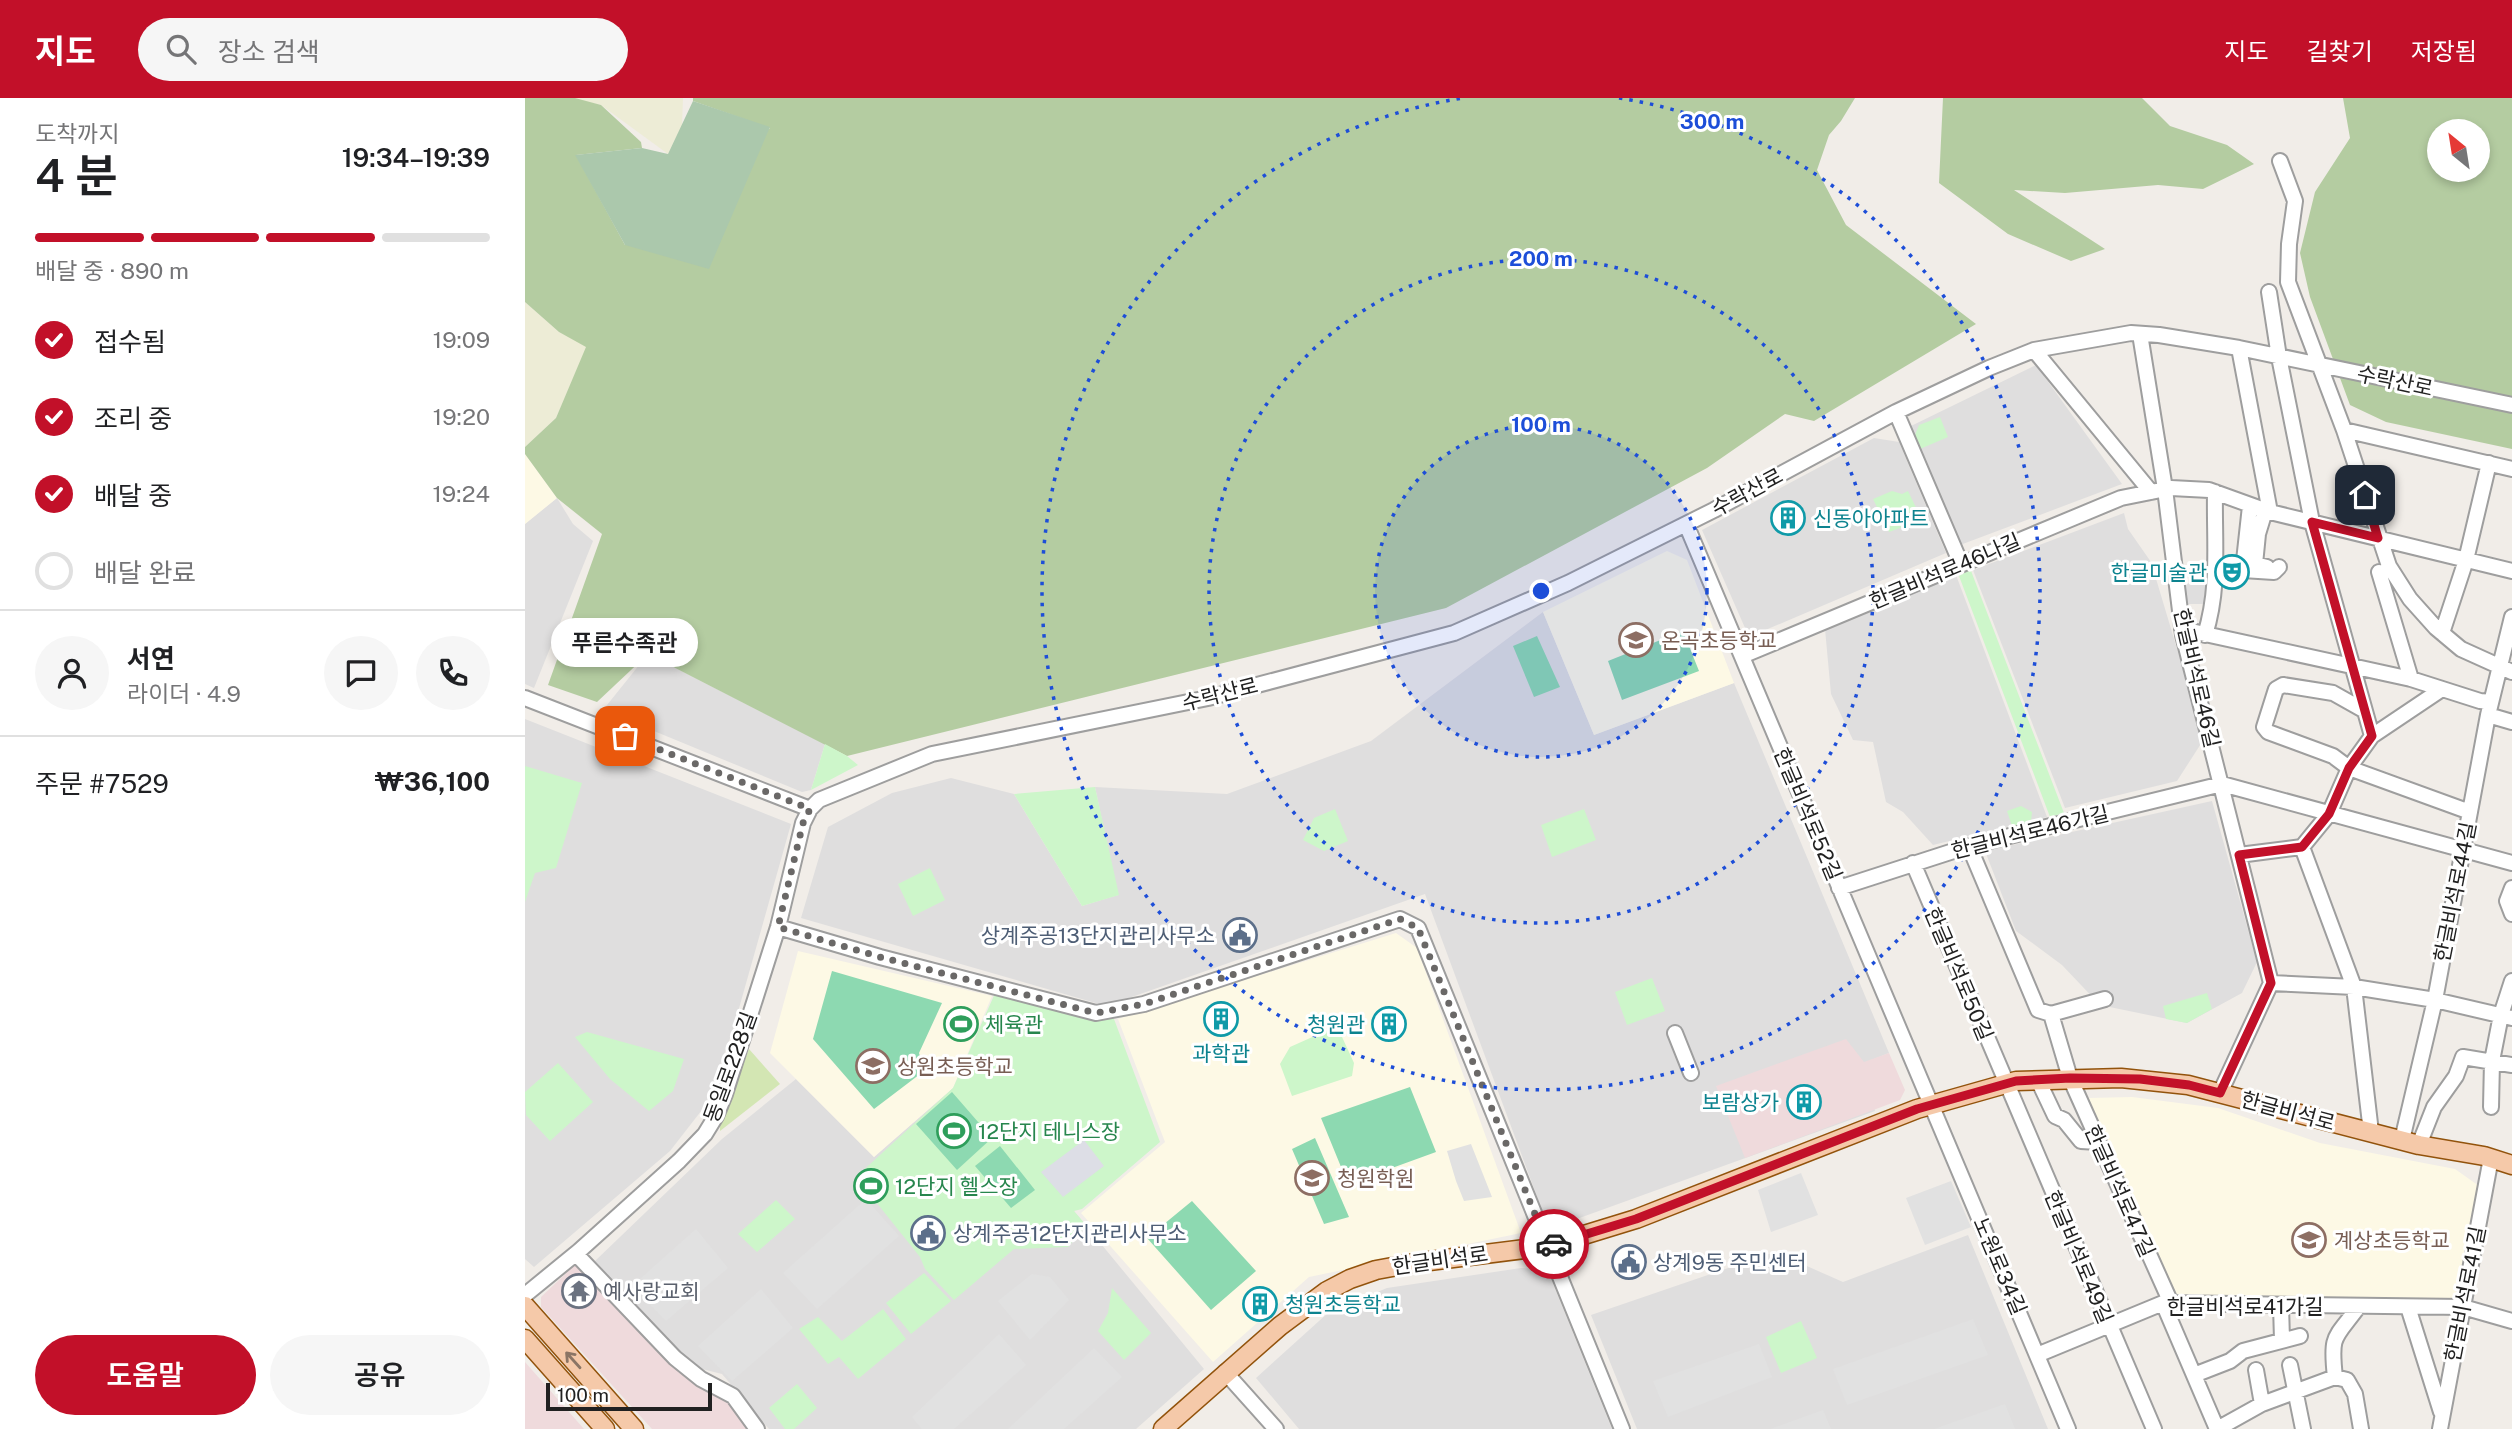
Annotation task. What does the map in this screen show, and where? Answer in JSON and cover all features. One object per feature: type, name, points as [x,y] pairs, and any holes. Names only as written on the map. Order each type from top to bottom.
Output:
[{"type":"main road","name":"한글비석로","points":[[1163,1429],[1225,1372],[1311,1301],[1350,1279],[1376,1270],[1415,1263],[1548,1246],[1636,1219],[1932,1104],[2006,1084],[2070,1078],[2140,1079],[2189,1085],[2410,1142],[2491,1158],[2512,1165]]},
{"type":"main road","points":[[525,1306],[634,1429]]},
{"type":"main road","points":[[525,1339],[605,1429]]},
{"type":"street","points":[[2280,161],[2295,201],[2289,244],[2288,282],[2344,430],[2389,566],[2410,599],[2442,633],[2461,649],[2506,668]]},
{"type":"street","points":[[2269,292],[2279,357],[2312,522],[2372,736]]},
{"type":"street","name":"수락산로","points":[[810,809],[819,800],[932,754],[1208,698],[1454,634],[1568,583],[1686,524],[1896,412],[2034,350],[2140,334],[2159,335],[2239,348],[2512,405]]},
{"type":"street","name":"한글비석로46길","points":[[2140,334],[2158,491],[2182,629],[2271,983]]},
{"type":"street","points":[[2239,348],[2267,511],[2257,534],[2255,564],[2263,568],[2279,567],[2274,572],[2243,570],[2250,506]]},
{"type":"street","points":[[2034,350],[2158,491]]},
{"type":"street","points":[[1896,412],[1961,564]]},
{"type":"street","points":[[2344,430],[2512,469]]},
{"type":"street","points":[[2442,633],[2466,560],[2489,463]]},
{"type":"street","name":"한글비석로46나길","points":[[1742,656],[2121,498],[2158,491],[2215,492],[2267,511],[2512,571]]},
{"type":"street","points":[[2205,635],[2215,596],[2215,492]]},
{"type":"street","name":"한글비석로52길","points":[[1686,524],[1932,1104]]},
{"type":"street","points":[[2379,572],[2411,679]]},
{"type":"street","name":"한글비석로44길","points":[[2410,1142],[2490,709],[2506,668],[2512,617]]},
{"type":"street","points":[[2182,629],[2411,679],[2480,701],[2512,722]]},
{"type":"street","points":[[2365,711],[2342,697],[2283,685],[2276,689],[2264,727],[2268,732],[2333,756],[2349,768],[2470,812]]},
{"type":"street","points":[[2239,855],[2302,847],[2329,814],[2349,768],[2372,736],[2442,689]]},
{"type":"street","points":[[525,698],[810,809]]},
{"type":"street","points":[[2222,784],[2512,863]]},
{"type":"street","name":"한글비석로46가길","points":[[1839,887],[1969,846],[2222,784]]},
{"type":"street","name":"동일로228길","points":[[525,1294],[576,1254],[679,1161],[705,1134],[716,1116],[778,927],[803,823],[810,809]]},
{"type":"street","points":[[1969,846],[2038,1010],[2051,1014],[2105,999]]},
{"type":"street","name":"한글비석로","points":[[2302,847],[2354,987],[2371,1132]]},
{"type":"street","name":"한글비석로50길","points":[[1913,863],[2006,1084]]},
{"type":"street","points":[[2512,888],[2507,901],[2512,914]]},
{"type":"street","points":[[778,927],[880,957],[1096,1013],[1144,1004],[1400,919],[1418,928],[1622,1429]]},
{"type":"street","points":[[2491,1107],[2492,1061],[2506,1016],[2512,981]]},
{"type":"street","points":[[2220,1093],[2271,983],[2354,987],[2435,1000],[2506,1016]]},
{"type":"street","name":"한글비석로47길","points":[[2051,1014],[2070,1078],[2167,1303],[2217,1429]]},
{"type":"street","points":[[1675,1033],[1691,1073]]},
{"type":"street","points":[[2410,1142],[2456,1076],[2463,1057],[2512,1065]]},
{"type":"street","points":[[2038,1080],[2055,1116],[2064,1120],[2081,1141],[2098,1142]]},
{"type":"street","name":"한글비석로49길","points":[[2006,1084],[2154,1429]]},
{"type":"street","name":"노원로34길","points":[[1932,1104],[2068,1429]]},
{"type":"street","name":"한글비석로41길","points":[[2441,1423],[2491,1158]]},
{"type":"street","points":[[576,1254],[675,1358],[701,1379],[733,1395],[757,1429]]},
{"type":"street","name":"한글비석로41가길","points":[[2037,1355],[2167,1303],[2463,1307],[2512,1321]]},
{"type":"street","points":[[2281,1305],[2282,1340]]},
{"type":"street","points":[[2336,1377],[2334,1340],[2339,1328],[2359,1306]]},
{"type":"street","points":[[2408,1307],[2441,1423]]},
{"type":"street","points":[[2194,1375],[2230,1361],[2243,1350],[2300,1336]]},
{"type":"street","points":[[2290,1366],[2303,1429]]},
{"type":"street","points":[[2256,1370],[2262,1404]]},
{"type":"street","points":[[1225,1372],[1276,1429]]},
{"type":"street","points":[[2217,1429],[2262,1404],[2336,1377],[2347,1380],[2355,1394],[2361,1429]]},
{"type":"shaded area","points":[[2036,365],[2122,484],[1960,545],[1911,426]]},
{"type":"shaded area","points":[[1874,438],[1899,442],[1946,553],[1749,637],[1702,530]]},
{"type":"shaded area","points":[[525,454],[557,498],[525,524]]},
{"type":"shaded area","points":[[557,498],[573,524],[593,541],[534,688],[525,684],[525,524]]},
{"type":"shaded area","points":[[2124,513],[2128,529],[2151,562],[2204,739],[2177,781],[2065,808],[1973,570]]},
{"type":"shaded area","name":"온곡초등학교","points":[[1667,551],[1687,560],[1734,683],[1594,735],[1543,612]]},
{"type":"shaded area","points":[[1956,575],[2047,817],[1933,845],[1903,812],[1886,802],[1873,742],[1853,740],[1831,694],[1825,629]]},
{"type":"shaded area","points":[[2183,583],[2203,584],[2210,590],[2207,604],[2186,604]]},
{"type":"shaded area","points":[[1543,612],[1594,735],[1734,683],[1889,1053],[1864,1063],[1875,1111],[1549,1229],[1425,894],[1106,1006],[801,918],[828,827],[892,793],[951,778],[1014,794],[1082,906],[1118,895],[1095,787],[1227,794],[1371,741]]},
{"type":"shaded area","points":[[648,654],[825,744],[811,790],[802,792],[603,710]]},
{"type":"shaded area","points":[[525,719],[791,824],[732,1033],[705,1106],[670,1151],[534,1267],[525,1259]]},
{"type":"shaded area","points":[[2212,801],[2257,962],[2242,993],[2187,1023],[2100,1005],[2062,965],[2016,931],[1985,851]]},
{"type":"shaded area","name":"청원학원","points":[[1396,933],[1417,948],[1521,1233],[1309,1277],[1213,1362],[1081,1213],[1165,1142],[1118,1019]]},
{"type":"shaded area","name":"상원초등학교","points":[[798,951],[992,996],[953,1088],[874,1157],[770,1053]]},
{"type":"shaded area","points":[[1846,1039],[1864,1062],[1889,1053],[1905,1090],[1900,1100],[1745,1158],[1716,1086]]},
{"type":"shaded area","points":[[796,1079],[874,1157],[953,1088],[1074,1211],[1204,1369],[1136,1429],[769,1429],[722,1374],[690,1366],[595,1261],[722,1139]]},
{"type":"shaded area","name":"계상초등학교","points":[[2132,1097],[2218,1108],[2320,1143],[2455,1169],[2479,1186],[2457,1296],[2448,1300],[2409,1302],[2173,1294],[2088,1098]]},
{"type":"shaded area","points":[[1084,1140],[1104,1166],[1063,1197],[1041,1172]]},
{"type":"shaded area","points":[[1471,1144],[1492,1197],[1464,1201],[1447,1151]]},
{"type":"shaded area","points":[[1801,1173],[1818,1215],[1771,1232],[1758,1190]]},
{"type":"shaded area","points":[[1951,1181],[1971,1227],[1925,1245],[1906,1198]]},
{"type":"shaded area","points":[[866,1199],[899,1236],[817,1309],[783,1273]]},
{"type":"shaded area","points":[[696,1229],[728,1268],[666,1321],[632,1286]]},
{"type":"shaded area","points":[[1968,1235],[2048,1429],[1637,1429],[1591,1315],[1775,1252],[1843,1282]]},
{"type":"shaded area","points":[[579,1261],[694,1384],[733,1396],[761,1429],[652,1429],[541,1307],[541,1297]]},
{"type":"shaded area","points":[[1521,1268],[1538,1269],[1549,1274],[1612,1429],[1299,1429],[1256,1378],[1329,1312],[1387,1288]]},
{"type":"shaded area","points":[[1032,1274],[1050,1277],[1069,1300],[1030,1340],[998,1301]]},
{"type":"shaded area","points":[[761,1289],[793,1328],[732,1381],[698,1346]]},
{"type":"shaded area","points":[[1973,1319],[1988,1355],[1847,1405],[1833,1369]]},
{"type":"shaded area","points":[[999,1334],[1026,1365],[954,1429],[922,1429],[912,1417]]},
{"type":"shaded area","points":[[1759,1344],[1772,1377],[1668,1417],[1653,1381]]},
{"type":"shaded area","points":[[1094,1348],[1122,1377],[1064,1429],[1008,1429]]},
{"type":"shaded area","points":[[525,1362],[584,1429],[525,1429]]},
{"type":"shaded area","points":[[2005,1404],[2015,1429],[1934,1429]]},
{"type":"shaded area","points":[[1823,1410],[1831,1429],[1770,1429]]},
{"type":"green space","points":[[525,98],[575,98],[601,105],[641,142],[642,148],[576,155],[625,245],[770,128],[693,101],[693,98],[1855,98],[1829,135],[1817,170],[1846,225],[1976,324],[1814,421],[1785,414],[1707,468],[1446,608],[847,756],[648,654],[597,702],[548,685],[602,534],[557,498],[525,454],[525,447],[556,418],[586,347],[559,332],[525,302]]},
{"type":"green space","points":[[569,98],[683,98],[682,126],[668,154],[601,105]]},
{"type":"green space","points":[[1943,98],[2142,98],[2170,126],[2227,145],[2254,164],[2203,189],[2158,185],[2065,193],[2014,190],[2105,249],[2071,261],[2008,234],[1939,183]]},
{"type":"green space","points":[[2343,98],[2512,98],[2512,449],[2386,422],[2350,405],[2310,297],[2300,253],[2315,192],[2350,138]]},
{"type":"green space","points":[[693,101],[770,127],[709,269],[625,245],[575,155],[642,148],[668,154]]},
{"type":"green space","points":[[525,302],[559,332],[587,346],[556,418],[525,447]]},
{"type":"green space","points":[[1940,417],[1948,437],[1920,449],[1915,435],[1919,425]]},
{"type":"green space","points":[[1892,491],[1902,494],[1908,491],[1922,520],[1889,532],[1873,499]]},
{"type":"green space","points":[[1968,563],[2064,813],[2050,817],[1956,568]]},
{"type":"green space","points":[[1683,631],[1699,671],[1622,700],[1608,661]]},
{"type":"green space","points":[[1537,636],[1560,687],[1534,697],[1513,646]]},
{"type":"green space","points":[[825,744],[858,765],[811,790]]},
{"type":"green space","points":[[525,766],[582,783],[556,868],[535,873],[525,902]]},
{"type":"green space","points":[[1095,787],[1119,895],[1082,906],[1014,794]]},
{"type":"green space","points":[[2021,806],[2032,812],[2031,821],[2012,826],[2007,811]]},
{"type":"green space","points":[[1335,809],[1348,841],[1324,851],[1303,840],[1314,818]]},
{"type":"green space","points":[[1584,809],[1596,840],[1552,857],[1541,825]]},
{"type":"green space","points":[[930,868],[945,900],[913,916],[898,884]]},
{"type":"green space","points":[[832,971],[942,1003],[919,1053],[924,1071],[874,1109],[813,1039]]},
{"type":"green space","points":[[1652,978],[1665,1011],[1627,1025],[1615,992]]},
{"type":"green space","points":[[996,991],[1081,1014],[1114,1019],[1160,1142],[1082,1209],[1074,1211],[1086,1225],[1068,1247],[1014,1249],[954,1300],[925,1269],[920,1257],[856,1177],[953,1088]]},
{"type":"green space","points":[[2207,993],[2212,1009],[2187,1023],[2166,1019],[2163,1006]]},
{"type":"green space","points":[[1337,1026],[1354,1063],[1352,1076],[1292,1096],[1280,1064],[1290,1047]]},
{"type":"green space","points":[[587,1032],[684,1059],[673,1091],[649,1111],[610,1079],[575,1037]]},
{"type":"green space","points":[[749,1049],[780,1084],[720,1131],[720,1122]]},
{"type":"green space","points":[[558,1063],[593,1102],[550,1141],[526,1115],[525,1092]]},
{"type":"green space","points":[[1410,1087],[1436,1152],[1348,1184],[1321,1118]]},
{"type":"green space","name":"12단지 테니스장","points":[[952,1092],[992,1138],[957,1170],[916,1124]]},
{"type":"green space","points":[[1315,1138],[1349,1217],[1324,1224],[1292,1149]]},
{"type":"green space","points":[[1000,1146],[1035,1190],[1011,1208],[975,1166]]},
{"type":"green space","points":[[776,1200],[795,1219],[757,1252],[738,1234]]},
{"type":"green space","points":[[1192,1201],[1256,1271],[1211,1310],[1147,1238]]},
{"type":"green space","points":[[924,1273],[951,1301],[911,1334],[886,1303]]},
{"type":"green space","points":[[1112,1288],[1151,1333],[1124,1360],[1098,1331],[1108,1313]]},
{"type":"green space","points":[[883,1309],[906,1339],[858,1379],[839,1357],[828,1364],[799,1329],[818,1317],[842,1341]]},
{"type":"green space","points":[[1801,1321],[1817,1358],[1781,1373],[1766,1337]]},
{"type":"green space","points":[[797,1384],[817,1408],[794,1429],[785,1429],[769,1408]]},
{"type":"way so far","points":[[625,736],[810,809],[803,823],[778,927],[880,957],[1096,1013],[1144,1004],[1400,919],[1418,928],[1548,1246],[1554,1244]]},
{"type":"place","name":"신동아아파트","points":[[1788,518]]},
{"type":"place","name":"한글미술관","points":[[2232,572]]},
{"type":"place","name":"온곡초등학교","points":[[1636,640]]},
{"type":"place","name":"푸른수족관","points":[[625,736]]},
{"type":"place","name":"상계주공13단지관리사무소","points":[[1240,935]]},
{"type":"place","name":"과학관","points":[[1221,1019]]},
{"type":"place","name":"체육관","points":[[961,1024]]},
{"type":"place","name":"청원관","points":[[1389,1024]]},
{"type":"place","name":"상원초등학교","points":[[873,1066]]},
{"type":"place","name":"보람상가","points":[[1804,1102]]},
{"type":"place","name":"12단지 테니스장","points":[[954,1131]]},
{"type":"place","name":"청원학원","points":[[1312,1178]]},
{"type":"place","name":"12단지 헬스장","points":[[871,1186]]},
{"type":"place","name":"상계주공12단지관리사무소","points":[[928,1233]]},
{"type":"place","name":"계상초등학교","points":[[2309,1240]]},
{"type":"place","name":"상계9동 주민센터","points":[[1629,1262]]},
{"type":"place","name":"예사랑교회","points":[[579,1291]]},
{"type":"place","name":"청원초등학교","points":[[1260,1304]]},
{"type":"route","points":[[1554,1244],[1636,1219],[1917,1109],[2016,1081],[2070,1078],[2140,1079],[2189,1085],[2220,1093],[2271,983],[2239,855],[2302,847],[2329,814],[2349,768],[2372,736],[2312,522],[2378,538],[2365,495]]}]
